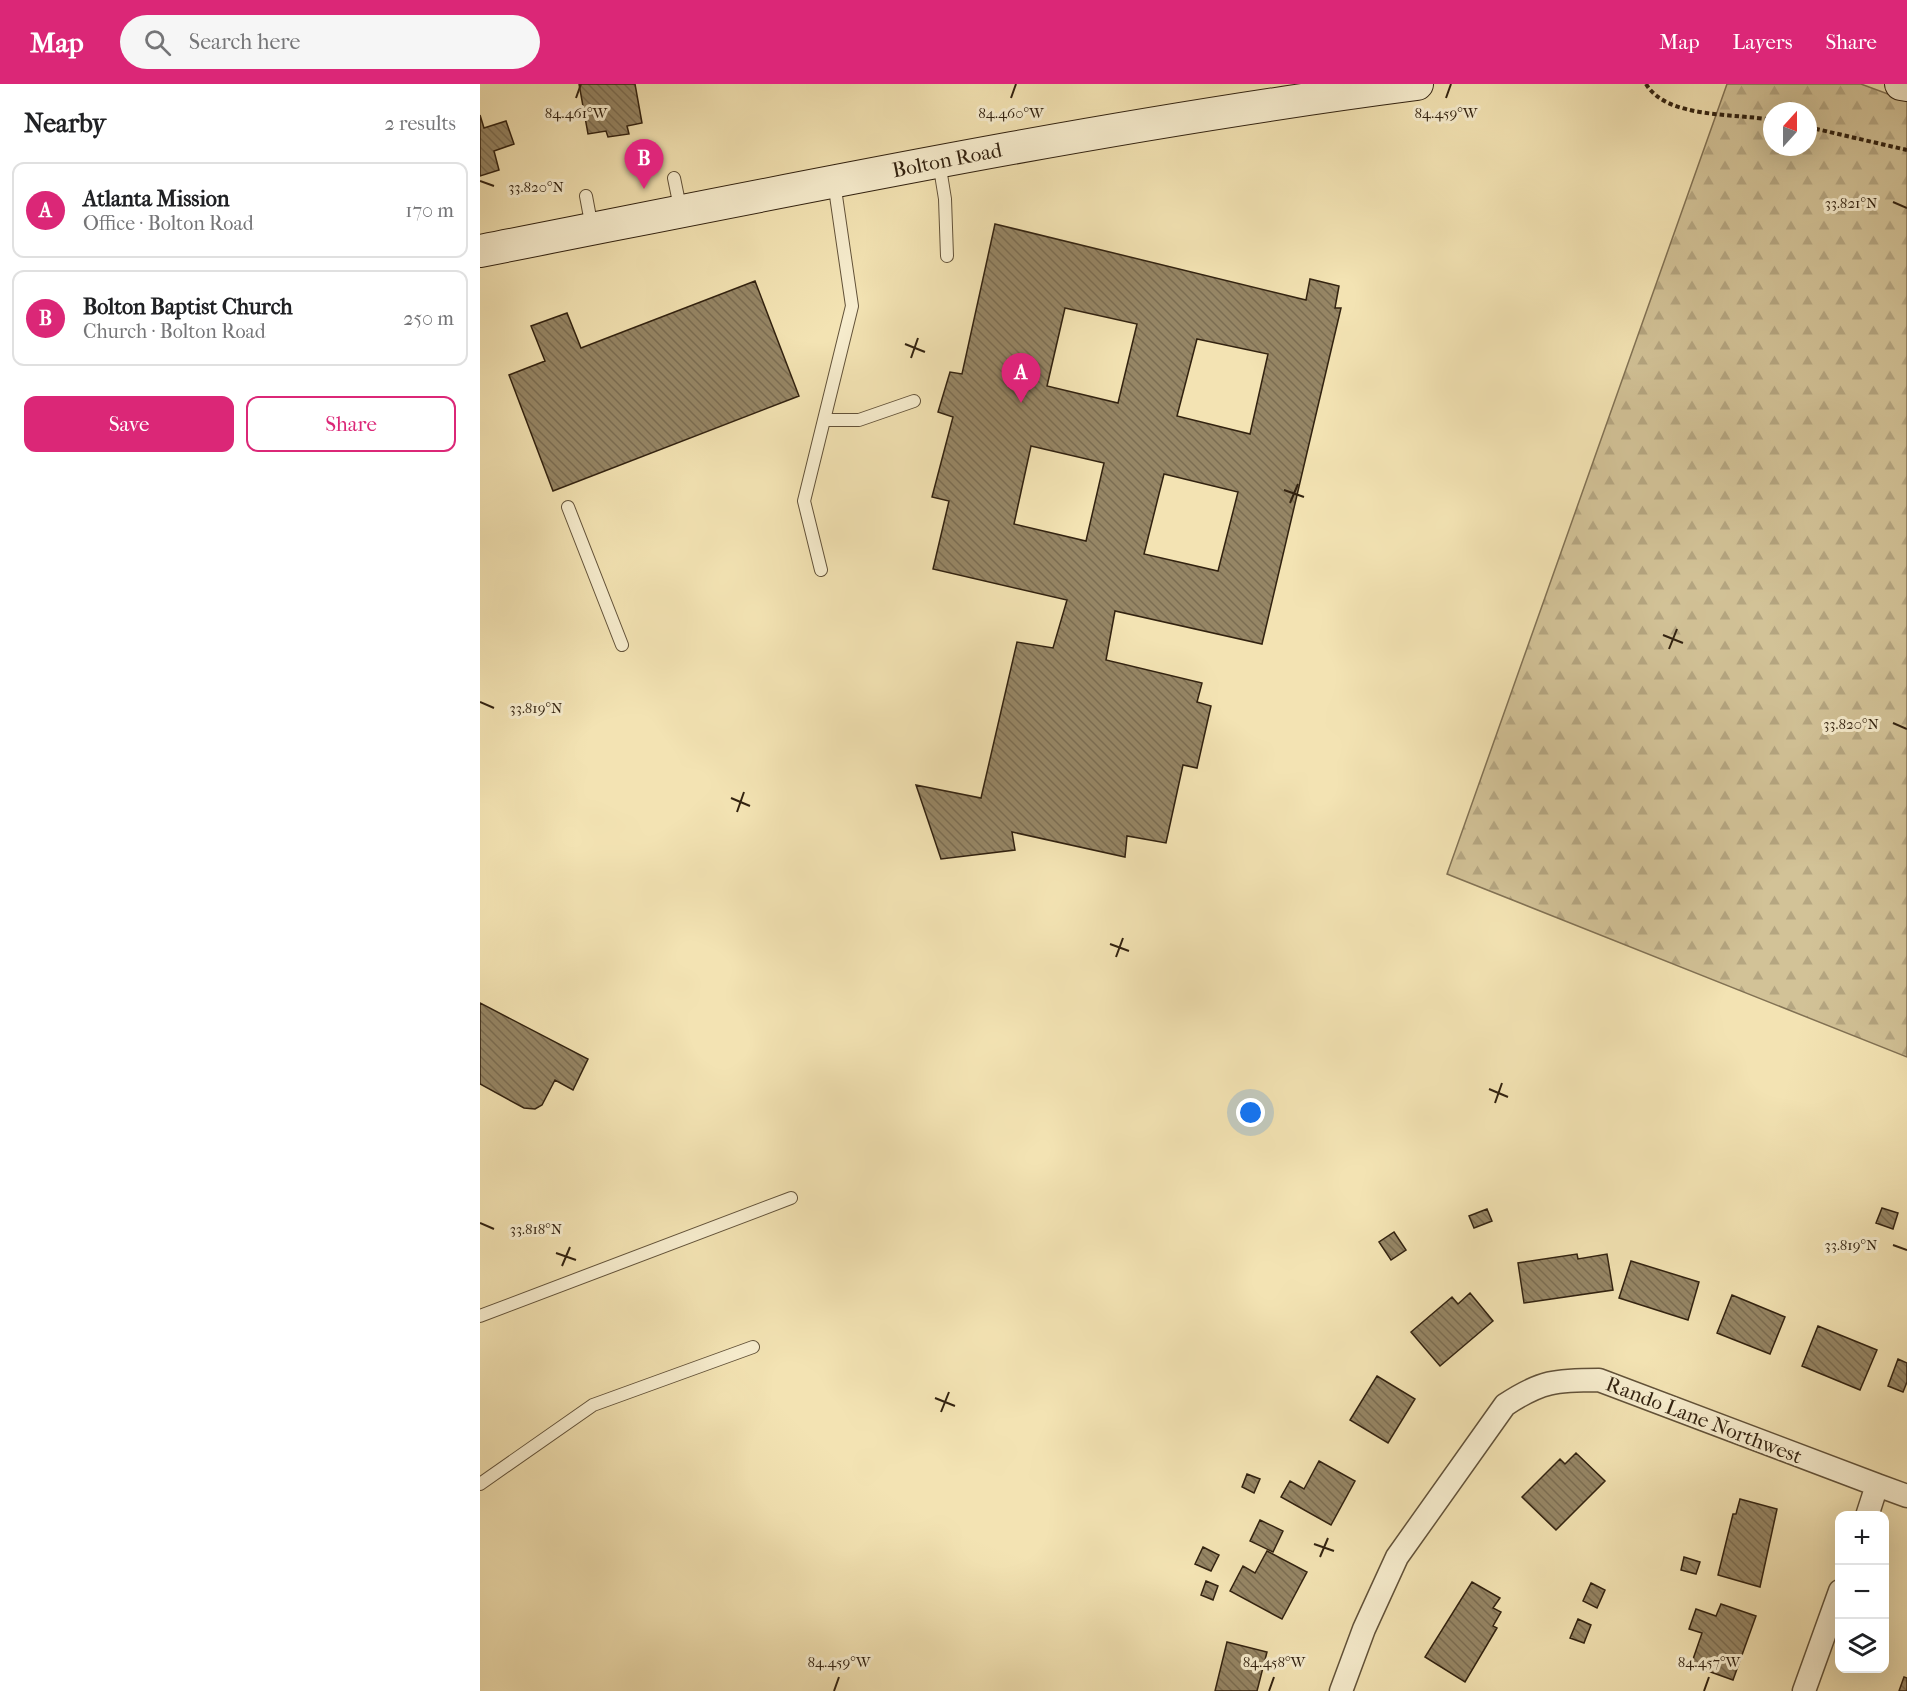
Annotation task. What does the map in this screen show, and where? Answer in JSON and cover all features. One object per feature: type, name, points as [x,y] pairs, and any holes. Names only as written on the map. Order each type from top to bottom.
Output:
[{"type":"street","name":"Bolton Road","points":[[480,251],[939,161],[1188,116],[1417,84]]},
{"type":"street","points":[[1901,84],[1907,86]]},
{"type":"street","name":"Rando Lane Northwest","points":[[1341,1691],[1364,1629],[1397,1557],[1504,1405],[1529,1389],[1558,1380],[1599,1380],[1907,1496]]},
{"type":"street","points":[[1868,1511],[1877,1485]]},
{"type":"street","points":[[1804,1691],[1835,1602]]},
{"type":"lane","points":[[939,161],[945,199],[947,256]]},
{"type":"lane","points":[[674,178],[681,212]]},
{"type":"lane","points":[[821,570],[804,501],[852,306],[834,182]]},
{"type":"lane","points":[[586,196],[592,229]]},
{"type":"lane","points":[[824,420],[859,420],[914,401]]},
{"type":"lane","points":[[568,507],[622,645]]},
{"type":"lane","points":[[480,1316],[791,1198]]},
{"type":"lane","points":[[480,1484],[593,1405],[753,1347]]},
{"type":"path","points":[[1646,84],[1658,98],[1686,110],[1763,119]]},
{"type":"path","points":[[1817,129],[1907,150]]},
{"type":"green space","points":[[1727,84],[1861,84],[1907,101],[1907,1057],[1447,874]]},
{"type":"building","points":[[579,84],[635,84],[642,123],[627,126],[629,134],[608,137],[606,131],[588,134]]},
{"type":"building","points":[[480,115],[484,128],[506,121],[514,144],[494,151],[499,170],[480,176]]},
{"type":"building","points":[[995,224],[1306,300],[1310,279],[1339,286],[1335,308],[1341,308],[1262,644],[1115,611],[1106,660],[1202,683],[1197,702],[1211,706],[1197,768],[1183,765],[1166,843],[1127,836],[1125,857],[1012,832],[1015,850],[941,859],[916,785],[981,798],[1017,642],[1053,648],[1067,600],[933,569],[949,501],[932,497],[953,417],[938,412],[950,372],[962,374]],"holes":[[[1065,308],[1137,324],[1118,403],[1047,386]],[[1197,339],[1268,354],[1250,434],[1177,416]],[[1031,446],[1104,463],[1086,541],[1014,524]],[[1164,474],[1238,492],[1218,571],[1144,554]]]},
{"type":"building","points":[[755,281],[799,396],[553,491],[509,375],[545,361],[531,326],[567,313],[581,348]]},
{"type":"building","points":[[480,1003],[588,1059],[573,1090],[555,1080],[542,1105],[535,1109],[524,1108],[480,1084]]},
{"type":"building","points":[[1882,1208],[1898,1213],[1893,1229],[1876,1223]]},
{"type":"building","points":[[1487,1209],[1492,1221],[1474,1228],[1469,1216]]},
{"type":"building","points":[[1394,1232],[1406,1250],[1391,1260],[1379,1242]]},
{"type":"building","points":[[1577,1254],[1578,1259],[1607,1254],[1613,1290],[1524,1303],[1518,1263]]},
{"type":"building","points":[[1631,1261],[1699,1282],[1688,1320],[1619,1298]]},
{"type":"building","points":[[1470,1293],[1493,1321],[1440,1366],[1411,1332],[1452,1297],[1458,1304]]},
{"type":"building","points":[[1732,1295],[1785,1317],[1770,1354],[1717,1333]]},
{"type":"building","points":[[1818,1326],[1877,1350],[1860,1390],[1802,1366]]},
{"type":"building","points":[[1898,1359],[1907,1363],[1907,1382],[1903,1392],[1888,1386]]},
{"type":"building","points":[[1377,1376],[1415,1399],[1388,1443],[1350,1420]]},
{"type":"building","points":[[1576,1453],[1605,1481],[1556,1530],[1522,1497],[1560,1459],[1565,1464]]},
{"type":"building","points":[[1319,1461],[1355,1481],[1331,1525],[1281,1497],[1290,1481],[1304,1489]]},
{"type":"building","points":[[1247,1474],[1260,1479],[1254,1493],[1242,1487]]},
{"type":"building","points":[[1740,1499],[1777,1509],[1760,1587],[1718,1575],[1733,1514],[1736,1514]]},
{"type":"building","points":[[1260,1520],[1283,1531],[1273,1552],[1250,1541]]},
{"type":"building","points":[[1203,1547],[1219,1555],[1211,1571],[1195,1564]]},
{"type":"building","points":[[1267,1551],[1307,1572],[1282,1619],[1230,1591],[1243,1566],[1255,1573]]},
{"type":"building","points":[[1684,1557],[1700,1562],[1696,1574],[1681,1570]]},
{"type":"building","points":[[1206,1581],[1218,1586],[1213,1600],[1201,1595]]},
{"type":"building","points":[[1472,1582],[1500,1598],[1493,1608],[1501,1612],[1493,1626],[1497,1628],[1465,1682],[1425,1657]]},
{"type":"building","points":[[1591,1583],[1605,1590],[1597,1608],[1583,1601]]},
{"type":"building","points":[[1721,1604],[1756,1616],[1733,1680],[1691,1665],[1702,1633],[1689,1629],[1696,1609],[1716,1616]]},
{"type":"building","points":[[1578,1619],[1591,1625],[1584,1643],[1570,1638]]},
{"type":"building","points":[[1227,1642],[1267,1652],[1257,1691],[1215,1691]]},
{"type":"building","points":[[1904,1677],[1907,1678],[1907,1691],[1899,1691]]},
{"type":"place","name":"Bolton Baptist Church","points":[[644,189]]},
{"type":"place","name":"Atlanta Mission","points":[[1021,403]]}]
